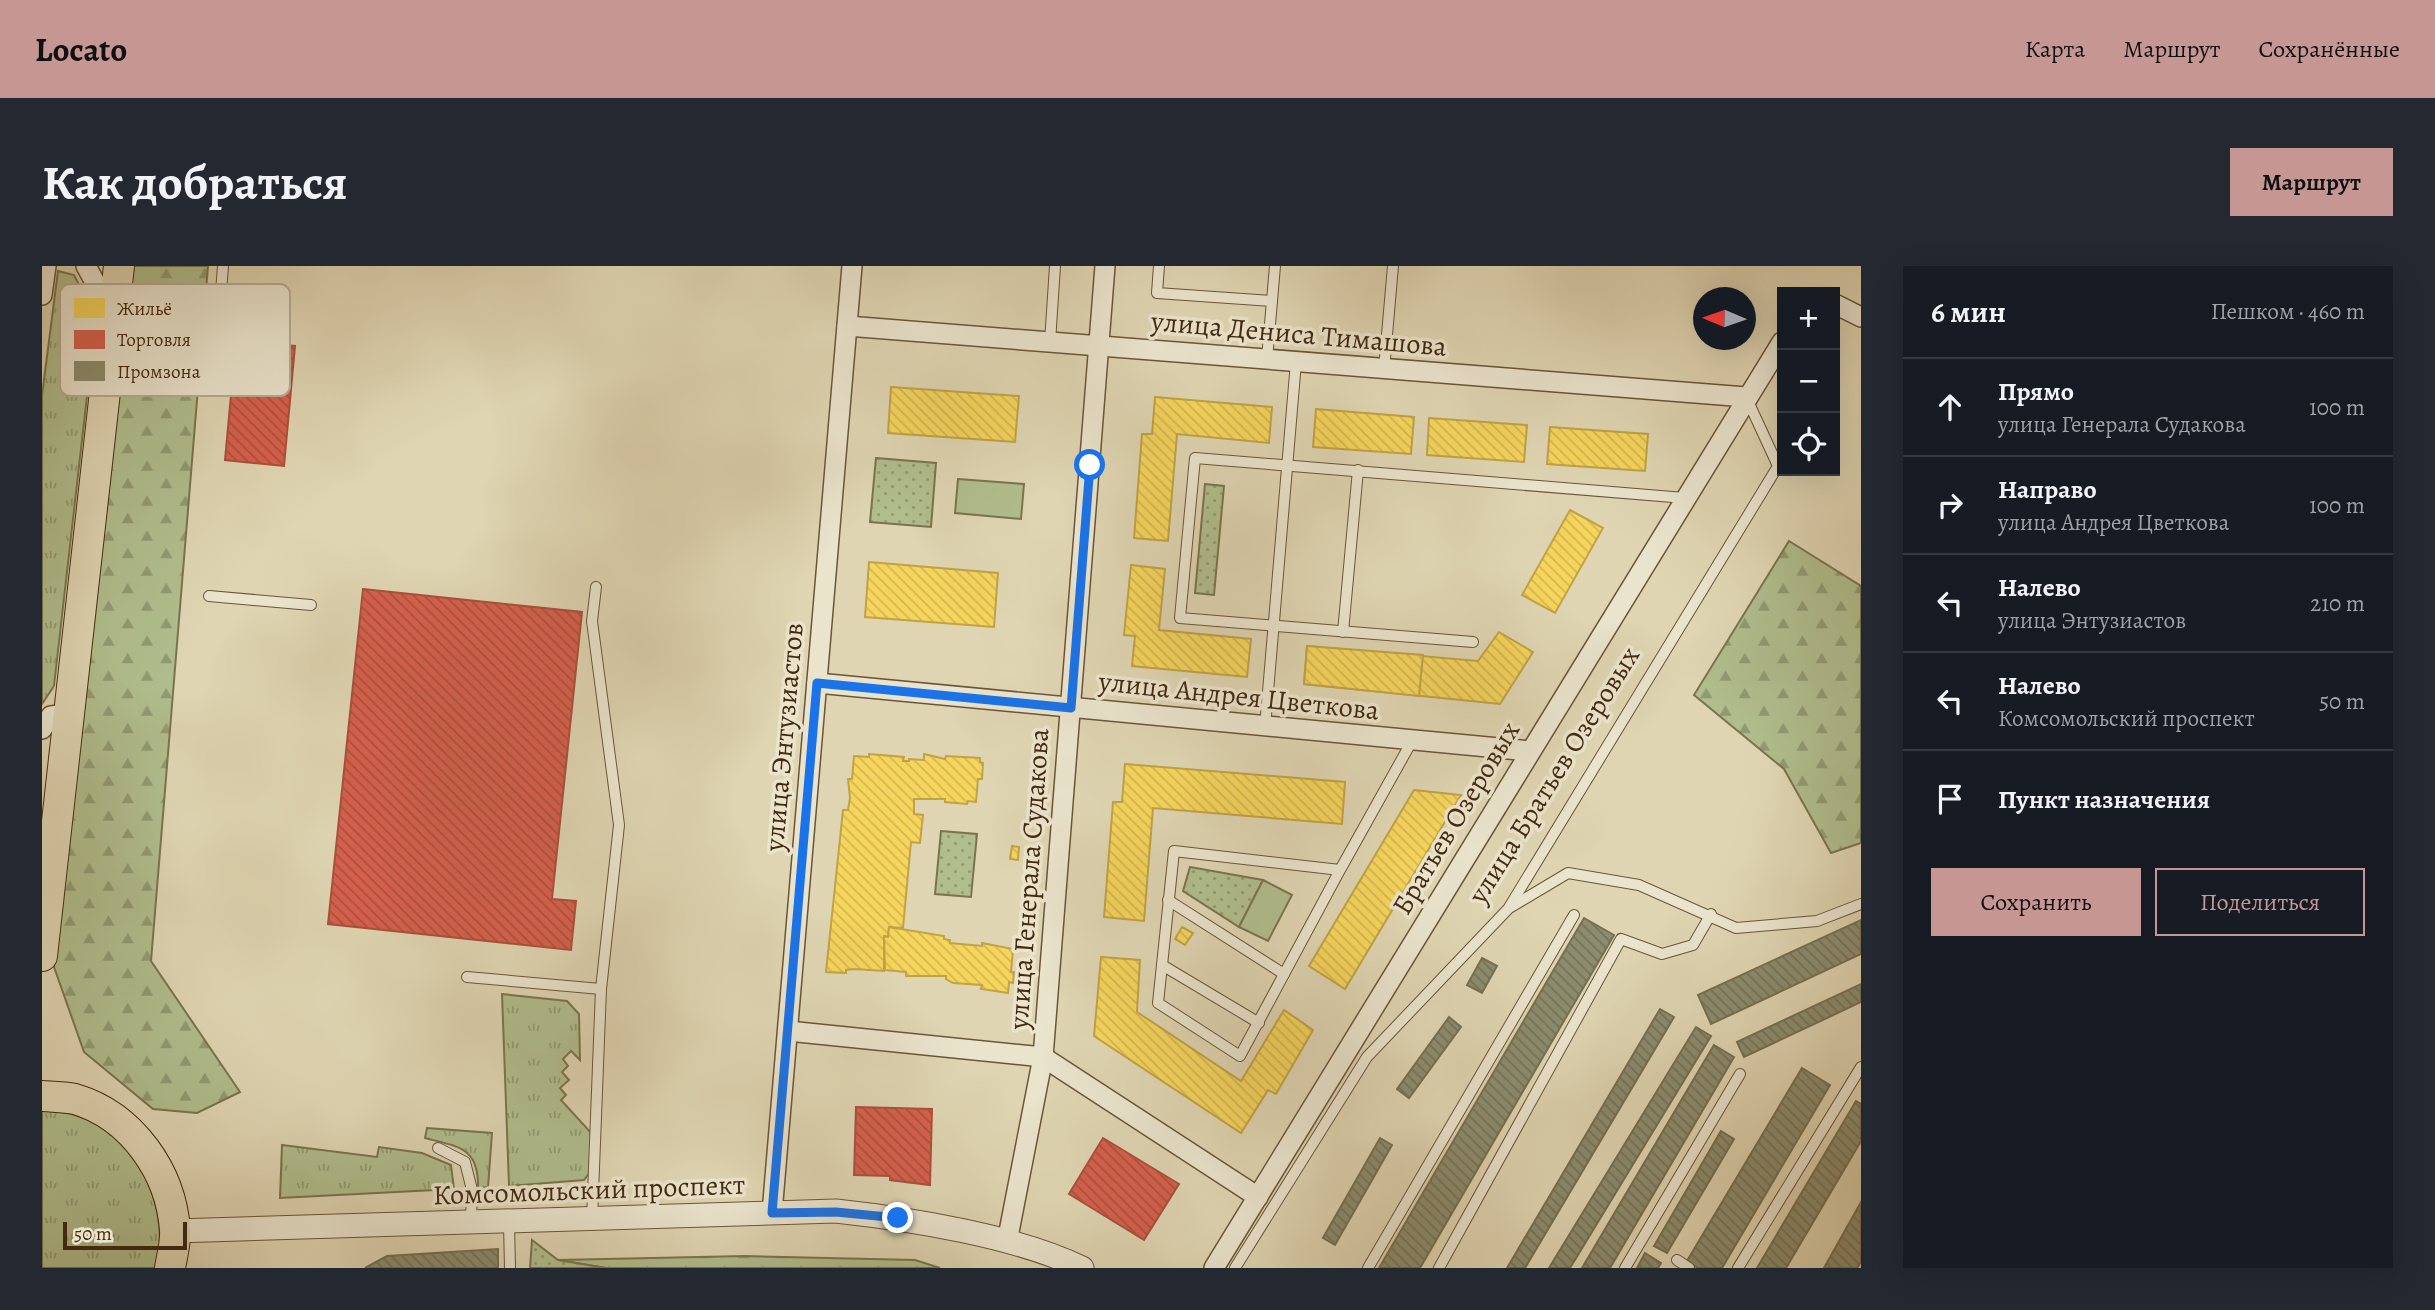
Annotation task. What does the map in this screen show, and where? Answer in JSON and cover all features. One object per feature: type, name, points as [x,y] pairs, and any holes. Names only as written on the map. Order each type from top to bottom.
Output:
[{"type":"main road","points":[[117,284],[119,266]]},
{"type":"main road","points":[[42,956],[55,721],[103,396]]},
{"type":"main road","points":[[42,1096],[74,1099],[113,1117],[152,1157],[165,1182],[175,1231],[170,1268]]},
{"type":"street","points":[[42,295],[46,266]]},
{"type":"street","points":[[86,266],[96,284]]},
{"type":"street","name":"улица Энтузиастов","points":[[772,1213],[852,266]]},
{"type":"street","name":"улица Генерала Судакова","points":[[1007,1242],[1043,1057],[1105,266]]},
{"type":"street","points":[[1840,306],[1861,317]]},
{"type":"street","name":"улица Дениса Тимашова","points":[[848,326],[1746,397]]},
{"type":"street","points":[[1746,397],[1777,350]]},
{"type":"street","name":"Братьев Озеровых","points":[[1214,1268],[1746,397]]},
{"type":"street","name":"улица Андрея Цветкова","points":[[817,683],[1530,751]]},
{"type":"street","points":[[788,1031],[1043,1057],[1258,1197]]},
{"type":"street","name":"Комсомольский проспект","points":[[175,1231],[471,1225],[836,1212],[898,1218],[1007,1242],[1082,1268]]},
{"type":"lane","points":[[222,284],[223,266]]},
{"type":"lane","points":[[1050,342],[1055,266]]},
{"type":"lane","points":[[1159,266],[1157,293],[1272,301]]},
{"type":"lane","points":[[1267,359],[1275,266]]},
{"type":"lane","points":[[1384,369],[1393,266]]},
{"type":"lane","points":[[1265,727],[1296,362]]},
{"type":"lane","name":"улица Братьев Озеровых","points":[[1235,1268],[1367,1057],[1508,909],[1778,466],[1746,397]]},
{"type":"lane","points":[[1473,642],[1180,618],[1195,458],[1685,498]]},
{"type":"lane","points":[[1343,632],[1359,470]]},
{"type":"lane","points":[[592,1220],[601,989],[619,825],[592,621],[596,587]]},
{"type":"lane","points":[[209,596],[311,605]]},
{"type":"lane","points":[[1340,870],[1174,851],[1158,1003],[1240,1056],[1412,741]]},
{"type":"lane","points":[[1508,909],[1568,873],[1639,885],[1737,928],[1817,921],[1861,904]]},
{"type":"lane","points":[[1168,900],[1284,974]]},
{"type":"lane","points":[[1368,1268],[1574,915]]},
{"type":"lane","points":[[1439,1268],[1621,939],[1662,954],[1693,945],[1711,915]]},
{"type":"lane","points":[[1162,965],[1259,1023]]},
{"type":"lane","points":[[467,976],[601,989]]},
{"type":"lane","points":[[1738,1268],[1861,1067]]},
{"type":"lane","points":[[1625,1268],[1740,1074]]},
{"type":"lane","points":[[438,1147],[465,1161],[472,1190],[471,1225]]},
{"type":"lane","points":[[509,1223],[510,1268]]},
{"type":"lane","points":[[1677,1260],[1689,1268]]},
{"type":"green space","points":[[132,266],[208,266],[207,284],[130,284]]},
{"type":"green space","points":[[58,271],[74,275],[79,284],[60,284],[60,396],[87,396],[54,686],[42,704],[42,395]]},
{"type":"green space","points":[[118,396],[197,396],[151,961],[240,1092],[197,1113],[153,1109],[84,1052],[54,967]]},
{"type":"green space","points":[[876,458],[936,463],[931,527],[870,522]]},
{"type":"green space","points":[[958,479],[1024,484],[1021,519],[955,513]]},
{"type":"green space","points":[[1205,484],[1224,486],[1214,595],[1195,593]]},
{"type":"green space","points":[[1789,541],[1861,586],[1861,843],[1831,853],[1784,769],[1694,695]]},
{"type":"green space","points":[[941,831],[977,834],[971,897],[935,894]]},
{"type":"green space","points":[[1190,867],[1263,880],[1239,927],[1183,891]]},
{"type":"green space","points":[[1263,880],[1292,895],[1268,941],[1239,927]]},
{"type":"green space","points":[[502,994],[567,1001],[579,1014],[580,1060],[571,1051],[563,1059],[568,1066],[562,1072],[569,1080],[560,1088],[566,1095],[561,1100],[594,1136],[590,1172],[584,1180],[509,1186]]},
{"type":"green space","points":[[42,1109],[72,1114],[98,1125],[119,1141],[136,1161],[149,1184],[157,1211],[160,1239],[158,1268],[42,1268]]},
{"type":"green space","points":[[427,1128],[492,1133],[488,1187],[478,1188],[475,1164],[465,1151],[425,1138]]},
{"type":"green space","points":[[282,1145],[377,1157],[379,1147],[422,1153],[451,1165],[454,1189],[280,1198]]},
{"type":"green space","points":[[532,1240],[558,1260],[606,1268],[530,1268]]},
{"type":"green space","points":[[745,1256],[915,1260],[940,1268],[606,1268],[558,1260]]},
{"type":"building: Жильё","points":[[891,387],[1019,396],[1015,442],[888,433]]},
{"type":"building: Жильё","points":[[1155,397],[1272,407],[1269,443],[1177,434],[1168,541],[1134,538],[1142,434],[1152,434]]},
{"type":"building: Жильё","points":[[1316,409],[1414,417],[1411,454],[1313,447]]},
{"type":"building: Жильё","points":[[1429,418],[1527,425],[1524,462],[1427,455]]},
{"type":"building: Жильё","points":[[1550,427],[1648,434],[1645,471],[1547,464]]},
{"type":"building: Жильё","points":[[1570,510],[1603,528],[1555,613],[1522,595]]},
{"type":"building: Жильё","points":[[869,562],[998,573],[994,627],[865,617]]},
{"type":"building: Жильё","points":[[1131,565],[1165,569],[1159,630],[1251,639],[1247,677],[1132,666],[1135,636],[1124,635]]},
{"type":"building: Жильё","points":[[1499,632],[1533,652],[1500,704],[1304,684],[1307,646],[1478,661]]},
{"type":"building: Жильё","points":[[1307,646],[1423,655],[1419,696],[1304,684]]},
{"type":"building: Жильё","points":[[869,754],[904,757],[903,761],[924,760],[924,754],[945,759],[946,756],[980,758],[983,763],[982,779],[978,779],[976,802],[968,801],[967,804],[945,802],[945,799],[914,799],[914,814],[923,815],[920,843],[911,842],[903,928],[889,927],[888,937],[884,936],[884,971],[854,969],[846,970],[846,973],[826,972],[843,810],[848,810],[850,798],[848,779],[852,779],[854,756],[869,757]]},
{"type":"building: Жильё","points":[[1125,764],[1345,782],[1342,824],[1153,808],[1144,921],[1104,917],[1113,802],[1122,802]]},
{"type":"building: Жильё","points":[[1414,790],[1461,795],[1345,989],[1309,966]]},
{"type":"building: Жильё","points":[[1012,846],[1019,847],[1018,860],[1010,859]]},
{"type":"building: Жильё","points":[[889,927],[944,936],[950,943],[982,946],[982,943],[1013,949],[1013,983],[1009,982],[1008,993],[981,989],[982,985],[953,983],[946,979],[946,976],[906,976],[906,972],[885,970],[884,936],[888,937]]},
{"type":"building: Жильё","points":[[1182,927],[1193,933],[1185,945],[1175,939]]},
{"type":"building: Жильё","points":[[1101,957],[1140,960],[1137,1012],[1241,1081],[1284,1010],[1313,1030],[1276,1094],[1268,1090],[1241,1133],[1094,1036]]},
{"type":"building: Торговля","points":[[290,346],[295,346],[284,466],[225,460],[231,396],[290,396]]},
{"type":"building: Торговля","points":[[363,589],[582,612],[552,899],[576,901],[571,950],[328,924]]},
{"type":"building: Торговля","points":[[856,1107],[932,1109],[930,1185],[890,1180],[890,1176],[854,1175]]},
{"type":"building: Торговля","points":[[1103,1138],[1179,1184],[1144,1240],[1069,1194]]},
{"type":"building: Промзона","points":[[1584,918],[1614,935],[1420,1268],[1379,1268]]},
{"type":"building: Промзона","points":[[1861,920],[1861,954],[1711,1024],[1698,995]]},
{"type":"building: Промзона","points":[[1482,958],[1497,966],[1482,993],[1467,985]]},
{"type":"building: Промзона","points":[[1861,984],[1861,1002],[1744,1057],[1737,1042]]},
{"type":"building: Промзона","points":[[1660,1009],[1674,1017],[1525,1268],[1507,1268]]},
{"type":"building: Промзона","points":[[1449,1017],[1461,1027],[1409,1098],[1397,1089]]},
{"type":"building: Промзона","points":[[1696,1027],[1711,1036],[1570,1268],[1549,1268]]},
{"type":"building: Промзона","points":[[1714,1045],[1734,1057],[1610,1268],[1582,1268]]},
{"type":"building: Промзона","points":[[1802,1068],[1830,1085],[1722,1268],[1698,1268],[1687,1261]]},
{"type":"building: Промзона","points":[[1856,1101],[1861,1104],[1861,1141],[1786,1268],[1757,1268]]},
{"type":"building: Промзона","points":[[1721,1131],[1734,1139],[1667,1253],[1654,1246]]},
{"type":"building: Промзона","points":[[1380,1138],[1392,1145],[1335,1245],[1323,1238]]},
{"type":"building: Промзона","points":[[1861,1202],[1861,1262],[1857,1268],[1824,1268]]},
{"type":"building: Промзона","points":[[498,1249],[498,1268],[365,1268],[387,1256]]},
{"type":"building: Промзона","points":[[1645,1253],[1661,1263],[1658,1268],[1637,1268]]},
{"type":"route","points":[[898,1218],[836,1212],[772,1213],[817,683],[1071,708],[1090,465]]}]
